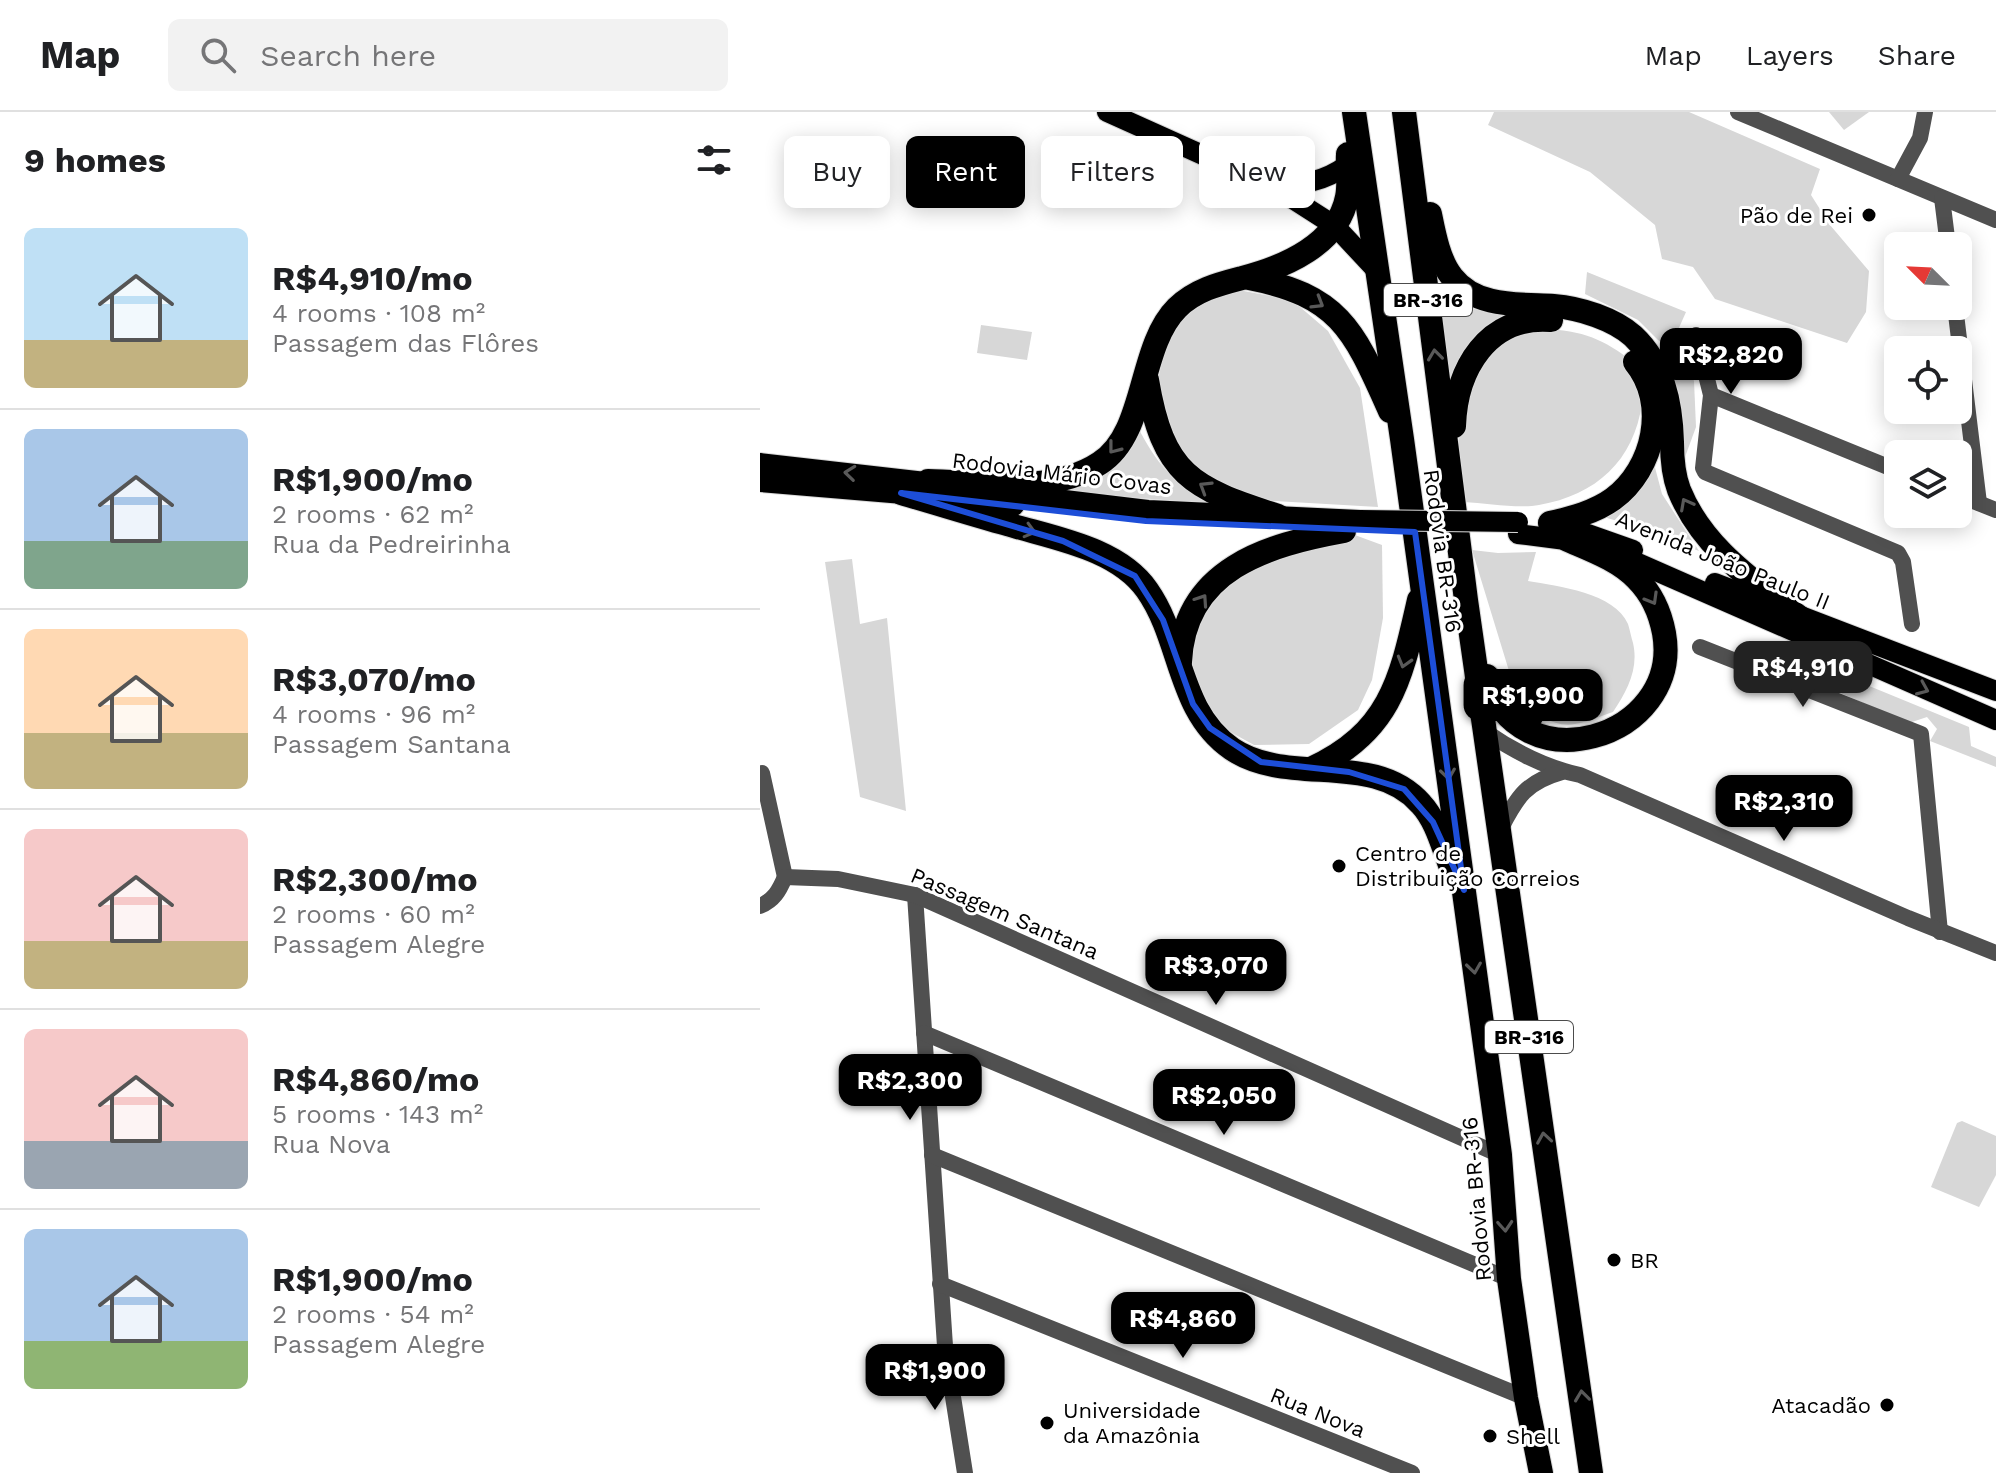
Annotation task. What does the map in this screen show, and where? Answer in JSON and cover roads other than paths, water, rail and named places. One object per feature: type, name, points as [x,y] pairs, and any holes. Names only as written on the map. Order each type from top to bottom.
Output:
[{"type":"highway","points":[[928,481],[1050,482],[1079,474],[1111,455],[1124,434],[1146,378],[1157,338],[1175,310],[1196,294],[1221,283],[1245,278],[1289,261],[1321,241],[1335,226],[1347,198],[1353,112]]},
{"type":"highway","name":"Rodovia BR-316","points":[[1353,112],[1402,439],[1500,1155],[1509,1279],[1526,1398],[1541,1473]]},
{"type":"highway","name":"Rodovia BR-316","points":[[1404,112],[1466,600],[1591,1473]]},
{"type":"highway","points":[[1416,112],[1435,236],[1450,276],[1465,291],[1486,300],[1579,310],[1634,337],[1653,361],[1669,398],[1672,459],[1685,504],[1723,558],[1799,617]]},
{"type":"highway","points":[[1245,278],[1300,292],[1339,317],[1358,344],[1402,439]]},
{"type":"highway","points":[[1451,488],[1455,402],[1465,371],[1479,350],[1500,332],[1522,321],[1567,321],[1610,338],[1639,366],[1653,409],[1651,443],[1646,458],[1626,489],[1559,532],[1621,566],[1636,578],[1652,599],[1660,617],[1667,657],[1653,695],[1630,719],[1587,739],[1552,740],[1536,736],[1508,716],[1491,691],[1466,600]]},
{"type":"highway","points":[[1146,378],[1159,433],[1169,457],[1210,492],[1278,516]]},
{"type":"highway","points":[[901,493],[1063,541],[1104,556],[1135,576],[1163,620],[1193,704],[1210,728],[1233,749],[1261,762],[1292,769],[1349,772],[1387,780],[1404,789],[1422,804],[1433,822],[1464,890]]},
{"type":"highway","points":[[1180,673],[1181,644],[1188,621],[1217,580],[1238,564],[1288,542],[1355,527]]},
{"type":"highway","points":[[1308,770],[1349,748],[1373,725],[1391,698],[1409,643],[1422,586]]},
{"type":"main road","points":[[1107,112],[1199,153]]},
{"type":"main road","points":[[1315,183],[1347,165]]},
{"type":"main road","points":[[1307,208],[1335,226],[1377,271]]},
{"type":"main road","name":"Rodovia Mário Covas","points":[[760,463],[928,481],[1036,498],[1148,510],[1278,516],[1355,527]]},
{"type":"main road","name":"Rodovia Mário Covas","points":[[760,482],[901,493],[1146,521],[1355,527]]},
{"type":"main road","name":"Avenida João Paulo II","points":[[1355,527],[1518,528],[1598,536],[1799,617],[1996,691]]},
{"type":"main road","name":"Avenida João Paulo II","points":[[1559,532],[1996,720]]},
{"type":"street","points":[[1738,112],[1996,220]]},
{"type":"street","points":[[1898,179],[1920,138],[1925,112]]},
{"type":"street","points":[[1942,198],[1946,232]]},
{"type":"street","points":[[1957,320],[1979,503]]},
{"type":"street","points":[[1696,335],[1711,395],[1703,468],[1708,475],[1898,553],[1903,562],[1912,624]]},
{"type":"street","points":[[1711,395],[1884,465]]},
{"type":"street","points":[[1972,500],[1996,510]]},
{"type":"street","points":[[1700,647],[1921,734],[1940,932]]},
{"type":"street","points":[[1486,732],[1511,749],[1562,772],[1580,775],[1940,932],[1996,953]]},
{"type":"street","points":[[1501,828],[1517,797],[1532,784],[1562,772]]},
{"type":"street","points":[[760,906],[771,901],[785,877],[762,773]]},
{"type":"street","name":"Passagem Santana","points":[[785,877],[838,879],[915,895],[1500,1155]]},
{"type":"street","points":[[915,895],[945,1346],[965,1473]]},
{"type":"street","points":[[924,1033],[1509,1279]]},
{"type":"street","points":[[932,1155],[1526,1398]]},
{"type":"street","name":"Rua Nova","points":[[940,1284],[1412,1473]]},
{"type":"place","name":"Pão de Rei","points":[[1869,215]]},
{"type":"place","name":"Centro de Distribuição Correios","points":[[1339,866]]},
{"type":"place","name":"BR","points":[[1614,1260]]},
{"type":"place","name":"Atacadão","points":[[1887,1405]]},
{"type":"place","name":"Universidade da Amazônia","points":[[1047,1423]]},
{"type":"place","name":"Shell","points":[[1490,1436]]}]
